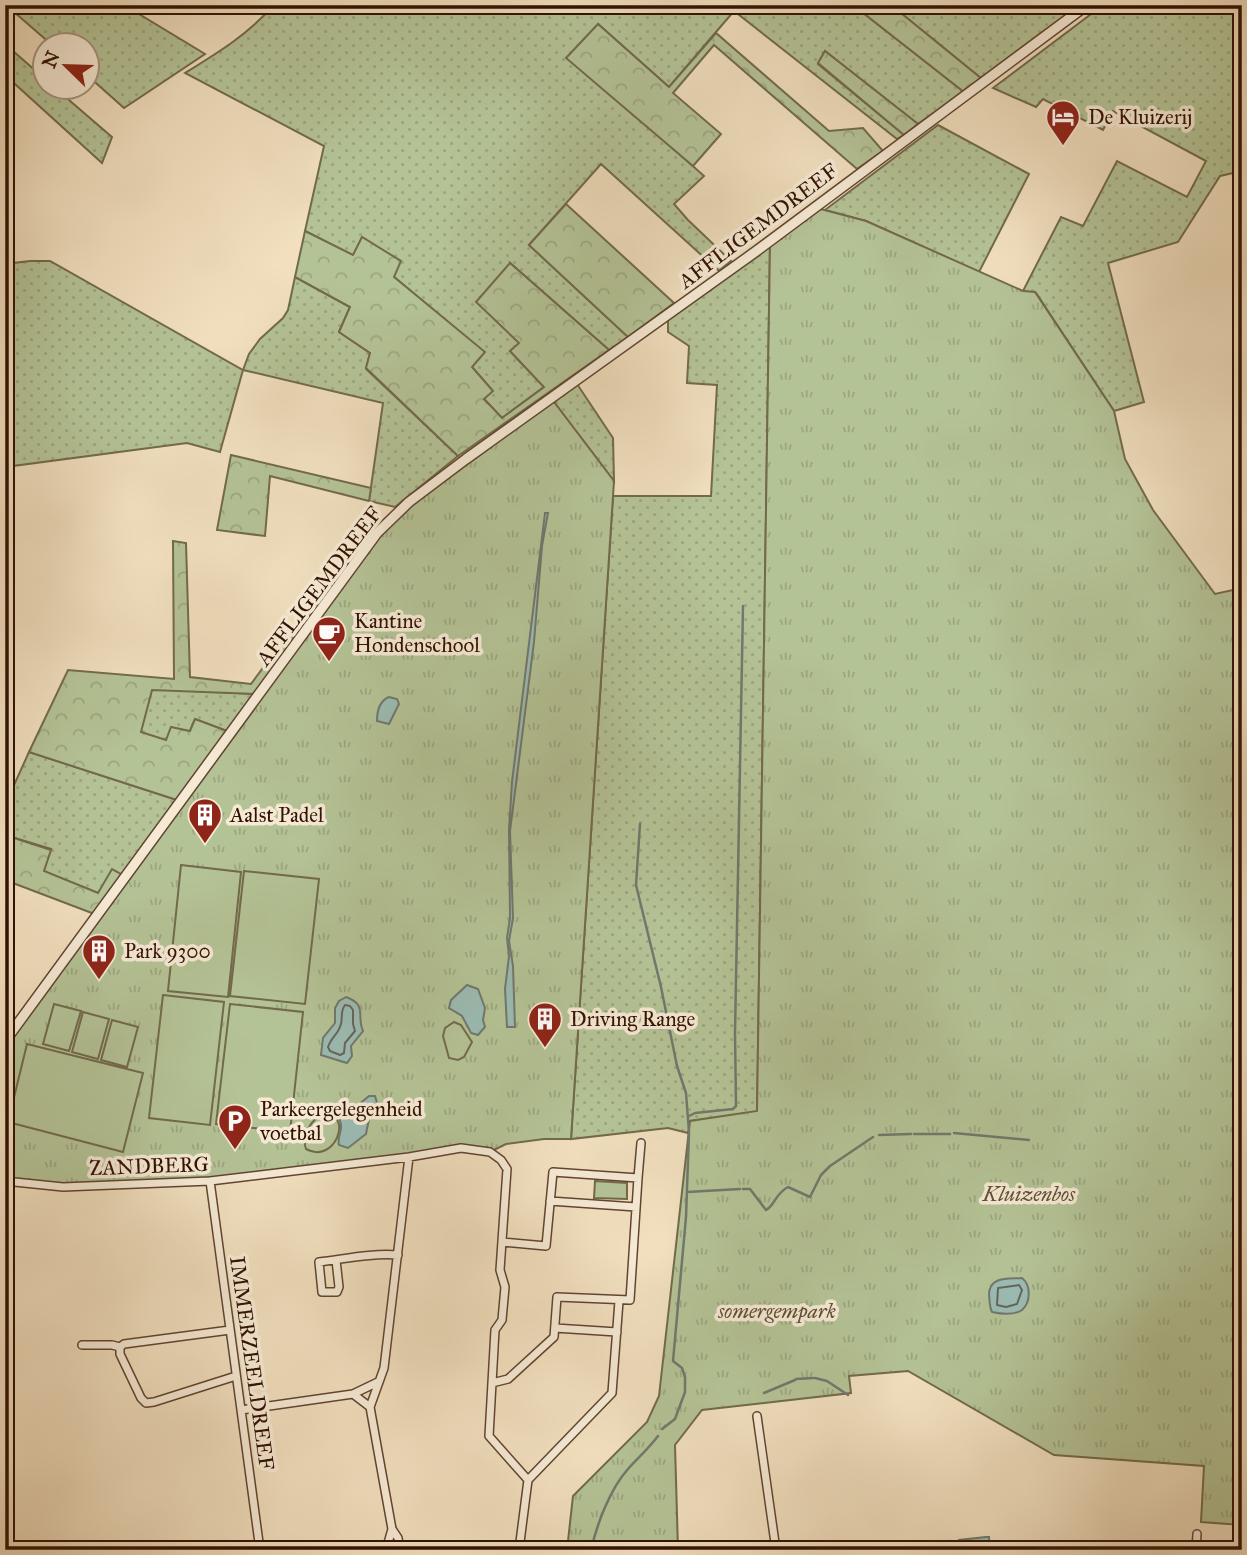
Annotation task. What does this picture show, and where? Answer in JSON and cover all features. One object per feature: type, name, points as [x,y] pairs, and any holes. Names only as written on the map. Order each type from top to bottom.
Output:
[{"type":"street","name":"AFFLIGEMDREEF","points":[[5,1041],[377,533],[393,515],[466,459],[755,252],[1087,5]]},
{"type":"street","points":[[492,1383],[508,1379],[554,1337],[557,1297],[630,1300],[641,1143]]},
{"type":"street","name":"ZANDBERG","points":[[5,1181],[63,1187],[210,1181],[409,1157],[461,1148],[490,1152],[507,1168],[502,1242]]},
{"type":"street","points":[[400,1550],[398,1538],[392,1529],[370,1407],[384,1368],[409,1157]]},
{"type":"street","points":[[528,1480],[489,1436],[495,1330],[502,1320],[505,1287],[500,1270],[502,1242],[546,1247],[553,1172],[638,1178]]},
{"type":"street","name":"IMMERZEELDREEF","points":[[210,1181],[260,1550]]},
{"type":"street","points":[[550,1201],[636,1207]]},
{"type":"street","points":[[336,1260],[339,1287],[337,1292],[322,1292],[319,1262],[381,1254],[398,1255]]},
{"type":"street","points":[[522,1550],[520,1542],[528,1480],[612,1393],[619,1301]]},
{"type":"street","points":[[555,1328],[617,1332]]},
{"type":"street","points":[[82,1345],[120,1347],[131,1343],[230,1329]]},
{"type":"street","points":[[120,1347],[120,1354],[138,1393],[146,1403],[167,1399],[236,1376]]},
{"type":"street","points":[[241,1410],[353,1394],[378,1382]]},
{"type":"street","points":[[353,1394],[370,1407]]},
{"type":"street","points":[[757,1416],[776,1550]]},
{"type":"street","points":[[386,1550],[392,1529]]},
{"type":"street","points":[[1196,1550],[1198,1534]]},
{"type":"green space","points":[[6,5],[124,5],[205,54],[124,108],[102,88],[102,32],[37,32]]},
{"type":"green space","points":[[274,5],[853,5],[964,92],[918,124],[825,51],[818,64],[904,135],[897,139],[734,11],[669,87],[598,24],[640,119],[704,176],[674,204],[731,261],[719,271],[601,164],[529,245],[628,337],[609,350],[510,263],[520,343],[510,351],[544,387],[502,418],[484,399],[492,390],[472,367],[484,352],[393,276],[400,262],[362,238],[353,256],[305,231],[324,146],[185,73],[243,34]]},
{"type":"green space","points":[[853,5],[891,5],[982,79],[964,92]]},
{"type":"green space","points":[[891,5],[1082,5],[982,79]]},
{"type":"green space","points":[[1103,5],[1242,5],[1242,171],[1220,176],[1178,242],[1108,263],[1144,402],[1114,411],[1036,293],[1023,291],[1061,217],[1083,226],[1117,161],[1187,197],[1206,161],[1113,111],[1103,130],[1043,99],[1036,107],[993,88]]},
{"type":"green space","points":[[598,24],[669,87],[716,33],[829,131],[863,128],[883,151],[857,169],[714,45],[673,93],[721,134],[693,166],[566,58]]},
{"type":"green space","points":[[5,44],[32,68],[32,99],[5,75]]},
{"type":"green space","points":[[825,51],[918,124],[904,135],[818,63]]},
{"type":"green space","points":[[35,102],[71,102],[112,137],[102,163]]},
{"type":"green space","points":[[938,125],[1029,174],[979,272],[866,221],[825,210]]},
{"type":"green space","points":[[566,204],[674,303],[628,337],[529,245]]},
{"type":"green space","name":"Kluizenbos","points":[[813,207],[866,221],[1023,291],[1035,292],[1114,411],[1125,459],[1153,510],[1215,594],[1242,588],[1242,1525],[1201,1522],[1204,1466],[1054,1455],[908,1371],[849,1376],[851,1393],[702,1410],[675,1445],[678,1550],[567,1550],[573,1496],[647,1422],[659,1396],[690,1121],[757,1111],[770,243]]},
{"type":"green space","points":[[305,231],[353,255],[362,237],[401,261],[394,277],[485,352],[472,367],[493,391],[484,399],[502,418],[544,387],[510,351],[519,343],[476,302],[510,263],[609,350],[458,456],[366,368],[370,353],[339,332],[350,307],[295,277]]},
{"type":"green space","points":[[770,243],[757,1112],[691,1121],[688,1133],[668,1128],[571,1139],[613,496],[711,496],[717,385],[687,383],[689,346],[668,332],[668,319]]},
{"type":"green space","points":[[50,261],[243,370],[220,452],[187,443],[5,467],[5,264]]},
{"type":"green space","points":[[295,277],[350,307],[339,332],[370,353],[366,369],[458,456],[395,507],[369,501],[383,403],[243,370],[249,354],[260,339],[288,310]]},
{"type":"green space","points":[[577,384],[613,438],[614,481],[551,398]]},
{"type":"green space","points":[[551,398],[614,481],[571,1139],[506,1144],[490,1152],[461,1148],[210,1181],[63,1187],[5,1182],[5,1042],[372,540],[409,502]]},
{"type":"green space","points":[[231,455],[371,488],[369,501],[270,476],[265,536],[217,530]]},
{"type":"green space","points":[[173,541],[186,543],[190,677],[251,684],[350,550],[357,554],[256,694],[152,690],[141,732],[166,740],[171,727],[190,731],[195,719],[227,731],[177,800],[29,752],[68,670],[174,679]]},
{"type":"green space","points":[[152,689],[256,694],[227,731],[195,719],[190,731],[166,741],[140,732]]},
{"type":"green space","points":[[29,752],[177,800],[123,875],[98,893],[43,871],[51,849],[5,835],[5,805]]},
{"type":"green space","points":[[5,835],[51,850],[44,871],[98,893],[112,869],[123,875],[97,915],[5,880]]},
{"type":"green space","points":[[181,865],[241,872],[228,997],[168,991]]},
{"type":"green space","points":[[244,871],[319,879],[305,1004],[230,996]]},
{"type":"green space","points":[[163,995],[224,1002],[210,1125],[149,1118]]},
{"type":"green space","points":[[54,1004],[81,1011],[69,1051],[43,1044]]},
{"type":"green space","points":[[230,1004],[303,1012],[290,1132],[216,1124]]},
{"type":"green space","points":[[83,1012],[109,1019],[98,1059],[72,1052]]},
{"type":"green space","points":[[112,1020],[138,1027],[127,1067],[101,1060]]},
{"type":"green space","points":[[454,1022],[461,1025],[472,1042],[464,1057],[458,1060],[449,1058],[443,1036],[445,1028]]},
{"type":"green space","points":[[27,1044],[143,1073],[123,1152],[8,1122]]},
{"type":"green space","points":[[324,1113],[333,1115],[338,1121],[337,1137],[325,1150],[316,1152],[306,1149],[308,1128]]},
{"type":"green space","points":[[595,1181],[627,1183],[627,1199],[594,1198]]},
{"type":"water","points":[[545,513],[548,513],[542,546],[534,642],[510,831],[513,918],[509,941],[513,966],[515,1027],[507,1027],[505,989],[509,956],[507,938],[510,918],[509,830],[512,782]]},
{"type":"water","points":[[389,697],[397,699],[399,704],[389,724],[377,721],[377,714],[383,701]]},
{"type":"water","points":[[467,985],[478,989],[485,1008],[485,1027],[478,1035],[471,1033],[462,1016],[449,1008],[451,1000]]},
{"type":"water","points":[[346,997],[359,1007],[363,1031],[351,1046],[352,1056],[347,1063],[321,1055],[323,1038],[335,1023],[335,1008],[339,1001]]},
{"type":"water","points":[[369,1096],[375,1096],[377,1103],[370,1114],[366,1134],[348,1148],[339,1145],[339,1109],[357,1106]]},
{"type":"water","points":[[1022,1278],[1029,1294],[1022,1310],[1011,1314],[992,1312],[989,1295],[992,1284],[1000,1280]]},
{"type":"water","points":[[989,1537],[990,1550],[915,1550],[916,1547],[951,1541],[952,1546],[959,1545],[959,1540]]},
{"type":"waterway","points":[[689,1116],[733,1109],[736,1106],[743,606]]},
{"type":"waterway","points":[[640,824],[636,885],[677,1066],[686,1093],[689,1132]]},
{"type":"waterway","points":[[591,1027],[669,1029]]},
{"type":"waterway","points":[[662,1429],[675,1419],[685,1392],[682,1368],[673,1361],[686,1217],[689,1133]]},
{"type":"waterway","points":[[954,1133],[1029,1140]]},
{"type":"waterway","points":[[879,1135],[911,1134]]},
{"type":"waterway","points":[[914,1134],[950,1134]]},
{"type":"waterway","points":[[743,1189],[750,1189],[766,1210],[788,1187],[810,1197],[821,1175],[830,1166],[873,1137]]},
{"type":"waterway","points":[[687,1192],[740,1189]]},
{"type":"waterway","points":[[796,1379],[813,1378]]},
{"type":"waterway","points":[[815,1378],[827,1381],[848,1395]]},
{"type":"waterway","points":[[764,1393],[795,1380]]},
{"type":"waterway","points":[[591,1550],[615,1486],[658,1436]]},
{"type":"place","name":"De Kluizerij","points":[[1063,147]]},
{"type":"place","name":"Kantine Hondenschool","points":[[329,663]]},
{"type":"place","name":"Aalst Padel","points":[[205,845]]},
{"type":"place","name":"Park 9300","points":[[99,981]]},
{"type":"place","name":"Driving Range","points":[[545,1049]]},
{"type":"place","name":"Parkeergelegenheid voetbal","points":[[235,1151]]},
{"type":"park label","name":"somergempark","points":[[777,1311]]}]
